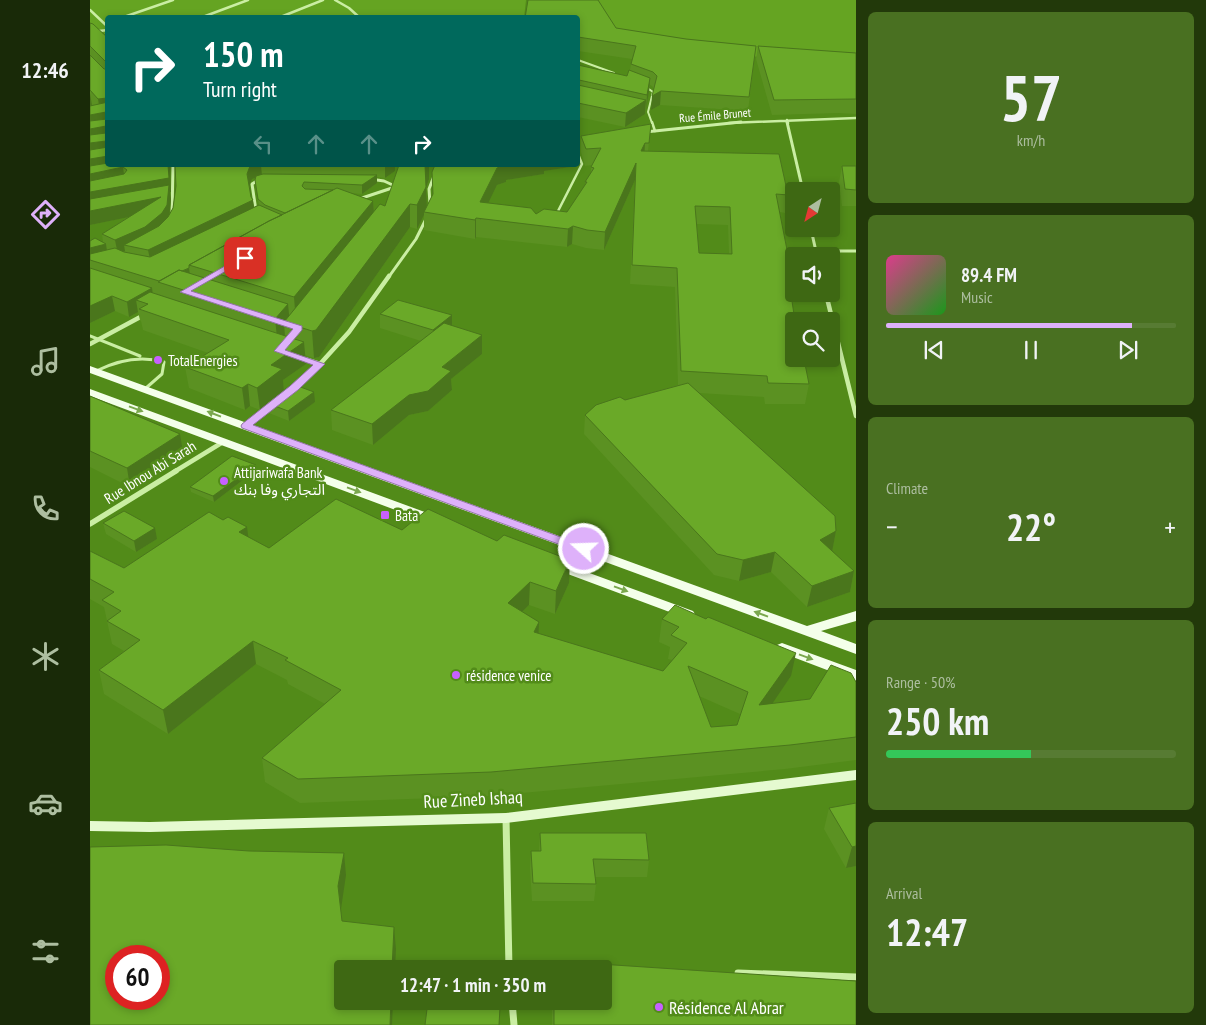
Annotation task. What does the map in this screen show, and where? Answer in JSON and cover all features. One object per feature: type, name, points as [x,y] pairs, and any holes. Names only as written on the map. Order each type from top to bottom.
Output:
[{"type":"main road","points":[[93,370],[856,649]]},
{"type":"main road","points":[[90,392],[451,526]]},
{"type":"main road","points":[[543,560],[700,618]]},
{"type":"main road","points":[[805,631],[856,616]]},
{"type":"main road","points":[[773,645],[856,676]]},
{"type":"street","points":[[130,15],[173,0]]},
{"type":"street","points":[[208,15],[248,0]]},
{"type":"street","points":[[286,15],[323,0]]},
{"type":"street","points":[[335,0],[356,15]]},
{"type":"street","points":[[90,10],[105,22]]},
{"type":"street","points":[[90,32],[105,30]]},
{"type":"street","name":"Rue Émile Brunet","points":[[636,134],[741,122],[856,118]]},
{"type":"street","points":[[787,120],[801,182]]},
{"type":"street","points":[[172,167],[172,221]]},
{"type":"street","points":[[425,178],[442,174]]},
{"type":"street","points":[[287,394],[320,364],[349,332],[416,239],[430,211],[429,189],[434,176]]},
{"type":"street","points":[[260,215],[256,210],[252,184],[262,179]]},
{"type":"street","points":[[360,179],[384,181],[397,186]]},
{"type":"street","points":[[354,199],[406,183]]},
{"type":"street","points":[[394,193],[397,186]]},
{"type":"street","points":[[164,196],[173,195]]},
{"type":"street","points":[[840,252],[856,251]]},
{"type":"street","points":[[828,302],[856,416]]},
{"type":"street","points":[[90,344],[147,314]]},
{"type":"street","points":[[295,356],[320,364]]},
{"type":"street","points":[[848,386],[856,386]]},
{"type":"street","points":[[246,426],[280,399]]},
{"type":"street","name":"Rue Ibnou Abi Sarah","points":[[90,524],[223,442]]},
{"type":"street","name":"Rue Zineb Ishaq","points":[[90,826],[150,827],[506,818],[856,775]]},
{"type":"street","points":[[506,818],[509,960]]},
{"type":"street","points":[[729,973],[856,977]]},
{"type":"street","points":[[513,1010],[514,1025]]},
{"type":"lane","points":[[580,61],[620,76]]},
{"type":"lane","points":[[642,85],[653,92],[648,112],[655,131]]},
{"type":"lane","points":[[639,110],[648,112]]},
{"type":"lane","points":[[554,216],[579,172],[582,164],[580,159]]},
{"type":"lane","points":[[90,336],[142,357],[164,362],[162,374],[146,388]]},
{"type":"lane","points":[[93,370],[113,363],[142,357]]},
{"type":"green space","points":[[90,0],[526,0],[524,15],[105,15],[105,39],[90,23]]},
{"type":"green space","points":[[595,0],[856,0],[856,65],[713,53],[619,40]]},
{"type":"building","points":[[528,0],[598,0],[616,28],[686,39],[756,46],[749,97],[661,91],[652,96],[657,76],[653,72],[631,64],[636,46],[580,37],[580,15],[526,15]]},
{"type":"building","points":[[90,23],[105,35],[105,61],[90,46]]},
{"type":"building","points":[[758,46],[856,53],[856,99],[774,100]]},
{"type":"building","points":[[90,55],[105,69],[105,98],[98,99],[90,90]]},
{"type":"building","points":[[580,65],[627,76],[629,70],[650,78],[647,95],[580,80]]},
{"type":"building","points":[[580,85],[646,100],[626,113],[580,103]]},
{"type":"building","points":[[105,103],[105,112],[90,115],[90,106]]},
{"type":"building","points":[[105,119],[105,126],[90,129],[90,121]]},
{"type":"building","points":[[651,124],[649,143],[645,143],[641,151],[779,154],[785,182],[785,195],[776,194],[786,247],[785,302],[792,302],[794,312],[785,312],[785,367],[806,367],[809,384],[768,383],[767,376],[681,371],[677,268],[632,265],[636,163],[605,232],[573,226],[568,229],[476,218],[475,220],[424,212],[433,194],[432,172],[434,167],[500,167],[497,168],[480,202],[531,208],[536,214],[544,209],[567,212],[587,182],[585,182],[594,168],[591,167],[601,148],[586,149],[581,136]],"holes":[[[695,206],[730,207],[732,254],[699,253]]]},
{"type":"building","points":[[105,133],[105,141],[90,143],[90,135]]},
{"type":"building","points":[[105,148],[105,156],[90,159],[90,150]]},
{"type":"building","points":[[105,164],[105,167],[123,167],[90,174],[90,166]]},
{"type":"building","points":[[842,166],[856,166],[856,190],[845,189]]},
{"type":"building","points":[[123,167],[168,167],[169,178],[90,192],[90,181],[124,174],[127,170]]},
{"type":"building","points":[[175,167],[250,167],[247,174],[253,200],[148,250],[124,245],[159,226],[168,217],[173,208],[176,186]]},
{"type":"building","points":[[398,167],[425,167],[426,187],[417,205],[410,204],[316,330],[312,331],[284,322],[380,204],[385,206]]},
{"type":"building","points":[[263,174],[377,175],[362,185],[304,182],[302,186],[305,189],[333,190],[285,213],[265,205],[258,199],[255,180],[256,176]]},
{"type":"building","points":[[169,185],[167,205],[162,213],[145,227],[115,240],[102,234],[161,197],[90,211],[90,199]]},
{"type":"building","points":[[337,188],[373,201],[294,297],[189,265],[269,221]]},
{"type":"building","points":[[259,205],[282,215],[189,265],[189,268],[182,271],[179,270],[159,281],[90,260],[90,254],[115,248],[124,252],[150,257]]},
{"type":"building","points":[[95,238],[106,244],[90,248],[90,241]]},
{"type":"building","points":[[90,268],[152,288],[127,302],[112,296],[90,306]]},
{"type":"building","points":[[179,270],[288,304],[275,319],[158,282]]},
{"type":"building","points":[[150,292],[304,342],[271,365],[282,369],[257,388],[248,384],[242,388],[185,367],[229,340],[139,309],[148,304],[136,300]]},
{"type":"building","points":[[398,300],[452,315],[433,330],[380,314]]},
{"type":"building","points":[[444,323],[482,335],[442,367],[451,371],[428,391],[409,395],[372,424],[331,410]]},
{"type":"building","points":[[688,383],[835,516],[836,531],[820,540],[854,571],[812,586],[775,552],[743,560],[717,554],[585,415],[596,405],[620,397],[625,400]]},
{"type":"building","points":[[291,385],[286,393],[295,385],[314,392],[288,411],[267,403]]},
{"type":"building","points":[[90,396],[180,434],[127,468],[90,451]]},
{"type":"building","points":[[232,456],[256,465],[213,496],[190,487]]},
{"type":"building","points":[[336,499],[402,530],[428,509],[497,541],[504,535],[570,560],[556,591],[530,582],[508,603],[539,622],[534,632],[663,671],[687,643],[671,635],[679,627],[662,619],[675,605],[706,619],[708,617],[796,653],[759,705],[810,699],[831,665],[851,673],[856,682],[856,737],[790,745],[491,772],[298,779],[262,758],[341,690],[285,660],[288,658],[253,641],[163,710],[99,670],[140,640],[107,621],[121,611],[102,600],[114,592],[90,579],[90,551],[124,568],[209,512],[223,520],[228,517],[247,527],[239,532],[269,548]],"holes":[[[688,666],[748,692],[737,725],[711,727]]]},
{"type":"building","points":[[124,511],[155,528],[134,541],[103,523]]},
{"type":"building","points":[[856,803],[856,846],[852,847],[829,808]]},
{"type":"building","points":[[540,833],[646,833],[649,860],[593,859],[596,884],[533,883],[531,851],[541,851]]},
{"type":"building","points":[[166,845],[249,851],[344,853],[338,886],[342,921],[394,927],[392,960],[334,960],[334,1010],[391,1010],[390,1025],[90,1025],[90,847]]},
{"type":"building","points":[[612,965],[856,981],[856,1025],[554,1025],[554,1010],[612,1010]]},
{"type":"building","points":[[427,1010],[500,1010],[499,1025],[425,1025]]},
{"type":"place","name":"TotalEnergies","points":[[158,360]]},
{"type":"place","name":"Attijariwafa Bank التجاري وفا بنك","points":[[224,481]]},
{"type":"place","name":"Bata","points":[[385,515]]},
{"type":"place","name":"résidence venice","points":[[456,675]]},
{"type":"place","name":"Résidence Al Abrar","points":[[659,1007]]},
{"type":"route","points":[[245,258],[184,292],[299,328],[279,351],[320,364],[294,388],[246,426],[584,549]]}]
